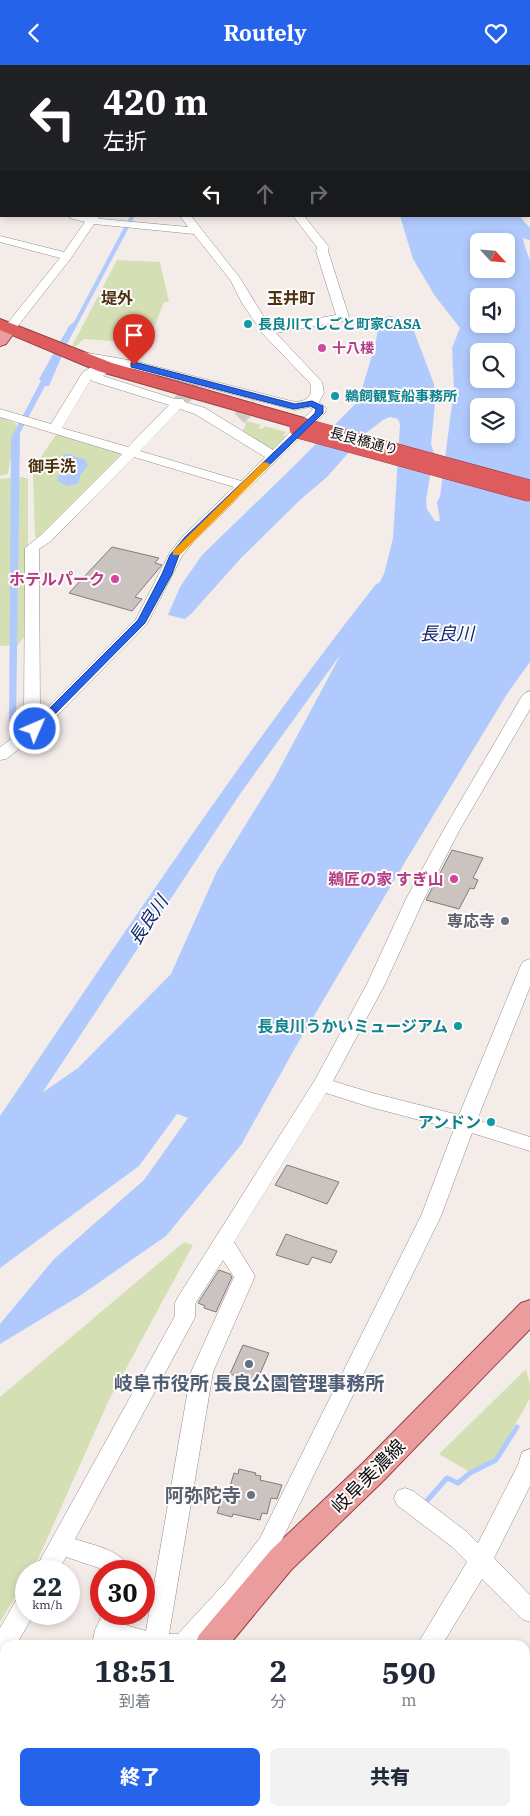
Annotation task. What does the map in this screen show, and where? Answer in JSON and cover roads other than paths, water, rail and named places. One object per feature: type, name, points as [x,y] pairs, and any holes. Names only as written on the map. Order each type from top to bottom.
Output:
[{"type":"highway","name":"長良橋通り","points":[[3,331],[70,355],[99,370],[530,487]]},
{"type":"highway","name":"長良橋通り","points":[[70,355],[131,370],[302,426],[530,491]]},
{"type":"main road","name":"岐阜美濃線","points":[[214,1640],[282,1561],[373,1472],[530,1311]]},
{"type":"street","points":[[76,217],[136,226],[196,231]]},
{"type":"street","points":[[186,217],[236,280],[248,303],[267,331],[316,383],[318,390],[312,403]]},
{"type":"street","points":[[267,331],[343,317],[322,247],[299,217]]},
{"type":"street","points":[[3,331],[67,256],[92,218]]},
{"type":"street","points":[[0,239],[67,256]]},
{"type":"street","points":[[99,370],[96,378],[200,411],[274,457]]},
{"type":"street","points":[[53,429],[87,375],[99,370]]},
{"type":"street","points":[[0,755],[35,729],[142,621],[175,555],[188,539],[319,413],[320,408],[312,403],[294,406],[258,400],[199,384],[131,370]]},
{"type":"street","points":[[35,729],[32,720],[32,548],[46,538],[178,403]]},
{"type":"street","points":[[5,414],[244,486]]},
{"type":"street","points":[[228,428],[239,418]]},
{"type":"street","points":[[52,1560],[185,1317],[185,1303],[322,1084],[376,984],[415,899],[451,831],[527,705]]},
{"type":"street","points":[[188,1640],[233,1591],[268,1545],[431,1216],[465,1124],[530,965]]},
{"type":"street","points":[[322,1084],[370,1100],[465,1124],[530,1144]]},
{"type":"street","points":[[156,1640],[202,1371],[245,1276],[223,1243]]},
{"type":"street","points":[[432,1640],[481,1560],[529,1465],[530,1459]]},
{"type":"street","points":[[404,1498],[460,1539],[530,1611]]},
{"type":"street","points":[[61,1545],[107,1560]]},
{"type":"street","points":[[6,1640],[15,1624]]},
{"type":"street","points":[[108,1630],[139,1640]]},
{"type":"water","points":[[129,217],[134,217],[67,344],[49,386],[45,386],[20,433],[16,725],[9,725],[11,438],[41,381],[39,379],[69,326],[74,322]]},
{"type":"water","name":"長良川","points":[[400,217],[521,217],[524,244],[530,261],[530,662],[507,694],[402,867],[295,1048],[241,1145],[166,1236],[81,1295],[0,1344],[0,1324],[54,1259],[144,1180],[188,1118],[177,1114],[139,1166],[0,1268],[0,1122],[78,1068],[171,974],[217,871],[274,779],[384,574],[393,538],[400,424],[398,419],[390,417],[383,420],[366,433],[327,477],[300,500],[242,557],[185,619],[168,615],[180,587],[202,555],[362,397],[360,395],[375,346],[380,318],[392,316],[412,326],[434,384],[435,404],[431,444],[434,453],[426,500],[427,509],[435,521],[440,521],[437,502],[440,497],[454,389],[452,348],[460,328],[435,296],[413,259]]},
{"type":"water","points":[[71,454],[85,459],[88,465],[80,476],[79,483],[68,486],[57,481],[63,471],[56,468],[53,464],[63,455]]},
{"type":"waterway","name":"長良川","points":[[512,217],[530,236]]},
{"type":"waterway","name":"長良川","points":[[0,1136],[233,789],[331,654],[383,588]]},
{"type":"waterway","points":[[425,1503],[447,1478],[458,1483],[470,1473],[496,1460],[517,1427]]},
{"type":"tunnel","points":[[179,402],[197,386]]},
{"type":"tunnel","points":[[239,418],[255,403]]},
{"type":"place","name":"長良川てしごと町家CASA","points":[[248,324]]},
{"type":"place","name":"十八楼","points":[[322,348]]},
{"type":"place","name":"鵜飼観覧船事務所","points":[[335,396]]},
{"type":"place","name":"ホテルパーク","points":[[115,579]]},
{"type":"place","name":"鵜匠の家 すぎ山","points":[[454,879]]},
{"type":"place","name":"専応寺","points":[[505,921]]},
{"type":"place","name":"長良川うかいミュージアム","points":[[458,1026]]},
{"type":"place","name":"アンドン","points":[[491,1122]]},
{"type":"place","name":"岐阜市役所 長良公園管理事務所","points":[[249,1364]]},
{"type":"place","name":"阿弥陀寺","points":[[251,1495]]},
{"type":"district","name":"堤外","points":[[117,298]]},
{"type":"district","name":"玉井町","points":[[291,298]]},
{"type":"district","name":"御手洗","points":[[52,466]]}]
